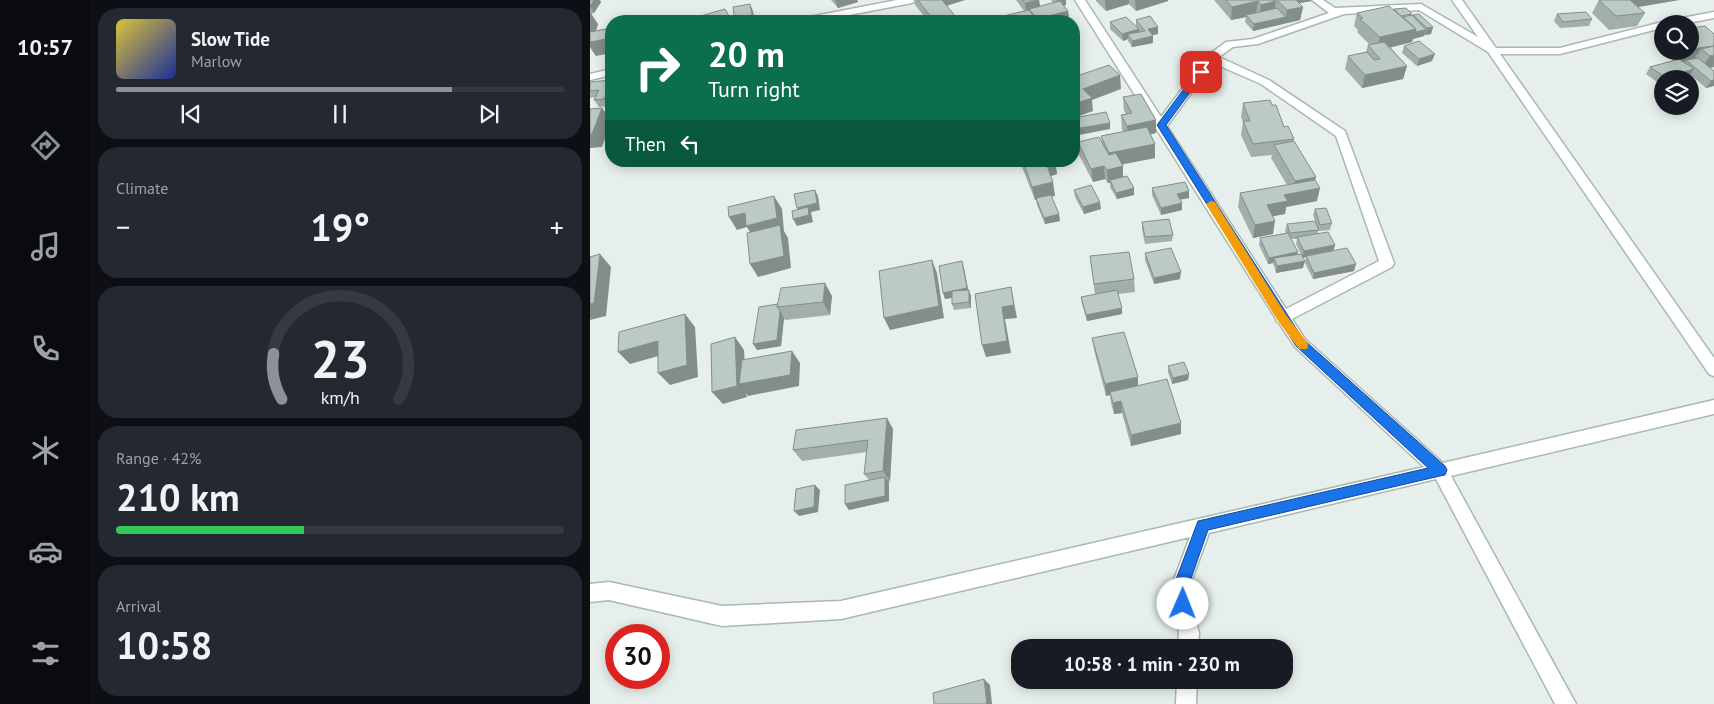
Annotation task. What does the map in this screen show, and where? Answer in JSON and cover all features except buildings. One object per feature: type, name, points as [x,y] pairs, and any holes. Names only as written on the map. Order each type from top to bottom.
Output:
[{"type":"street","points":[[835,15],[912,0]]},
{"type":"street","points":[[1080,0],[1162,125],[1282,318],[1300,343],[1440,470],[1566,704]]},
{"type":"street","points":[[1317,0],[1334,10],[1343,11],[1421,7],[1493,51],[1560,51],[1654,27]]},
{"type":"street","points":[[1457,0],[1714,370]]},
{"type":"street","points":[[1162,125],[1210,58],[1230,44],[1254,42],[1343,11]]},
{"type":"street","points":[[1699,18],[1714,15]]},
{"type":"street","points":[[1210,58],[1264,82],[1341,134],[1387,263],[1282,318]]},
{"type":"street","points":[[590,77],[605,73]]},
{"type":"street","points":[[590,593],[609,591],[722,616],[841,610],[1714,407]]},
{"type":"street","points":[[1189,639],[1180,590],[1203,525]]},
{"type":"street","points":[[1186,704],[1187,689]]},
{"type":"slow traffic","points":[[1211,204],[1282,318],[1303,345]]},
{"type":"route","points":[[1183,604],[1180,590],[1203,525],[1440,470],[1300,343],[1282,318],[1162,125],[1201,72]]}]
